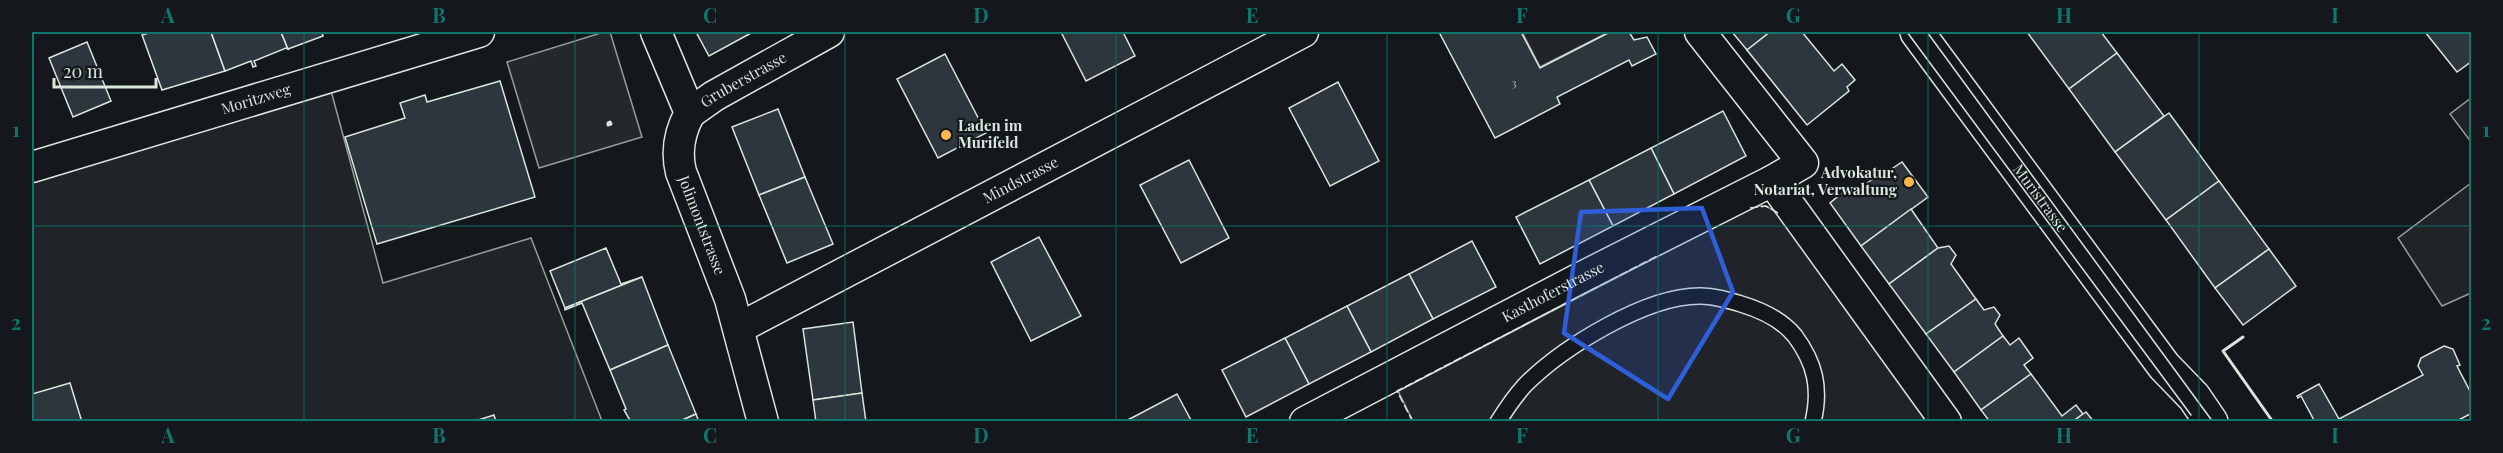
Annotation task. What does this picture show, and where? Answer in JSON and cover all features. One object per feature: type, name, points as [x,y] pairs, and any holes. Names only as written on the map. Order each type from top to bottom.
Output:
[{"type":"main road","name":"Muristrasse","points":[[1917,32],[2164,366],[2194,397],[2198,420]]},
{"type":"street","name":"Moritzweg","points":[[32,167],[479,32]]},
{"type":"street","points":[[656,32],[690,113]]},
{"type":"street","name":"Gruberstrasse","points":[[690,113],[714,96],[829,32]]},
{"type":"street","name":"Mindstrasse","points":[[739,328],[1303,32]]},
{"type":"street","name":"Kasthoferstrasse","points":[[1305,422],[1803,163],[1700,32]]},
{"type":"street","name":"Jolimontstrasse","points":[[690,113],[680,142],[678,161],[739,328],[763,422]]},
{"type":"street","points":[[1772,181],[1946,422]]},
{"type":"lane","points":[[1498,422],[1525,386],[1568,350],[1593,334],[1644,309],[1668,301],[1700,296],[1726,299],[1753,307],[1791,331],[1812,362],[1816,397],[1813,422]]},
{"type":"highlighted area","points":[[1702,208],[1733,292],[1668,399],[1564,333],[1581,212]]},
{"type":"shaded area","points":[[610,32],[642,137],[539,168],[507,62]]},
{"type":"shaded area","points":[[1522,32],[1609,32],[1540,67]]},
{"type":"shaded area","points":[[330,87],[383,283],[531,238],[602,421],[32,422],[32,177]]},
{"type":"shaded area","points":[[2471,98],[2471,142],[2450,114]]},
{"type":"shaded area","points":[[2471,183],[2471,293],[2442,306],[2398,238]]},
{"type":"shaded area","points":[[1755,206],[1765,206],[1776,211],[1931,421],[1413,421],[1398,391]]},
{"type":"building","points":[[152,32],[211,32],[225,71],[162,90],[142,35]]},
{"type":"building","points":[[211,32],[281,32],[288,49],[254,61],[256,66],[253,67],[251,61],[225,71]]},
{"type":"building","points":[[281,32],[322,32],[323,36],[288,49]]},
{"type":"building","points":[[696,32],[753,32],[709,56]]},
{"type":"building","points":[[1061,32],[1123,32],[1135,56],[1086,81]]},
{"type":"building","points":[[1439,32],[1521,32],[1540,68],[1610,32],[1629,32],[1634,40],[1647,37],[1656,54],[1632,66],[1629,60],[1557,97],[1560,104],[1495,138]]},
{"type":"building","points":[[1732,32],[1770,32],[1747,50]]},
{"type":"building","points":[[1770,32],[1802,32],[1834,71],[1842,64],[1855,80],[1847,87],[1849,91],[1807,125],[1747,50]]},
{"type":"building","points":[[2027,32],[2101,32],[2117,53],[2069,89]]},
{"type":"building","points":[[2425,32],[2472,32],[2472,61],[2457,72]]},
{"type":"building","points":[[87,42],[111,101],[73,117],[49,58]]},
{"type":"building","points":[[2117,53],[2164,116],[2115,152],[2069,89]]},
{"type":"building","points":[[945,54],[986,133],[938,158],[897,79]]},
{"type":"building","points":[[500,81],[535,197],[377,244],[345,137],[405,118],[400,103],[425,95],[427,102]]},
{"type":"building","points":[[1338,82],[1379,161],[1330,186],[1289,108]]},
{"type":"building","points":[[778,109],[805,177],[759,195],[732,127]]},
{"type":"building","points":[[1723,111],[1746,156],[1674,194],[1651,148]]},
{"type":"building","points":[[2169,113],[2219,181],[2166,220],[2115,152]]},
{"type":"building","points":[[1651,148],[1674,194],[1613,226],[1589,180]]},
{"type":"building","points":[[1189,160],[1229,238],[1181,263],[1140,185]]},
{"type":"building","points":[[1902,162],[1928,197],[1861,246],[1830,203],[1847,189],[1854,186],[1857,190]]},
{"type":"building","points":[[805,177],[833,244],[787,263],[759,195]]},
{"type":"building","points":[[1589,180],[1613,226],[1540,264],[1516,217]]},
{"type":"building","points":[[2219,181],[2269,249],[2215,288],[2166,220]]},
{"type":"building","points":[[1911,209],[1938,248],[1889,284],[1861,246]]},
{"type":"building","points":[[1039,237],[1081,316],[1031,341],[991,262]]},
{"type":"building","points":[[1472,241],[1496,287],[1433,319],[1409,274]]},
{"type":"building","points":[[1949,246],[1956,255],[1951,264],[1976,299],[1926,334],[1889,284],[1938,248]]},
{"type":"building","points":[[606,248],[621,284],[642,277],[565,308],[550,271]]},
{"type":"building","points":[[2269,249],[2296,286],[2243,325],[2215,288]]},
{"type":"building","points":[[1409,274],[1433,319],[1371,352],[1347,306]]},
{"type":"building","points":[[642,277],[668,345],[610,370],[582,303],[565,310],[565,308]]},
{"type":"building","points":[[1976,299],[1984,310],[1994,307],[2000,315],[1995,324],[2003,336],[1954,372],[1926,334]]},
{"type":"building","points":[[1347,306],[1371,352],[1309,384],[1285,338]]},
{"type":"building","points":[[853,322],[862,393],[813,400],[803,329]]},
{"type":"building","points":[[2003,336],[2010,345],[2019,338],[2033,358],[2024,365],[2031,374],[1981,410],[1954,372]]},
{"type":"building","points":[[1285,338],[1309,384],[1246,417],[1222,370]]},
{"type":"building","points":[[668,345],[696,414],[678,422],[631,422],[624,410],[626,409],[610,370]]},
{"type":"building","points":[[2444,346],[2453,349],[2460,365],[2457,366],[2472,395],[2472,413],[2455,422],[2315,422],[2301,396],[2298,398],[2297,396],[2319,384],[2339,419],[2423,375],[2418,366],[2421,358]]},
{"type":"building","points":[[2031,374],[2062,416],[2076,405],[2083,414],[2072,422],[1990,422],[1981,410]]},
{"type":"building","points":[[70,383],[82,422],[32,422],[32,394]]},
{"type":"building","points":[[862,393],[866,422],[816,422],[813,400]]},
{"type":"building","points":[[1177,394],[1192,422],[1124,422]]},
{"type":"building","points":[[2086,412],[2094,422],[2072,422],[2083,414]]},
{"type":"building","points":[[696,414],[699,422],[678,422]]},
{"type":"building","points":[[494,415],[496,422],[472,422]]},
{"type":"tram line","points":[[1907,32],[2191,415]]},
{"type":"tram line","points":[[1927,32],[2213,422]]},
{"type":"fence","points":[[1750,208],[1766,206],[1778,213]]},
{"type":"fence","points":[[1413,422],[1397,391],[1657,256]]},
{"type":"wall","points":[[610,122],[611,124],[608,125],[608,123],[610,122]]},
{"type":"wall","points":[[2243,337],[2223,351],[2273,422]]},
{"type":"place","name":"Laden im Murifeld","points":[[946,135]]},
{"type":"place","name":"Advokatur, Notariat, Verwaltung","points":[[1909,182]]}]
